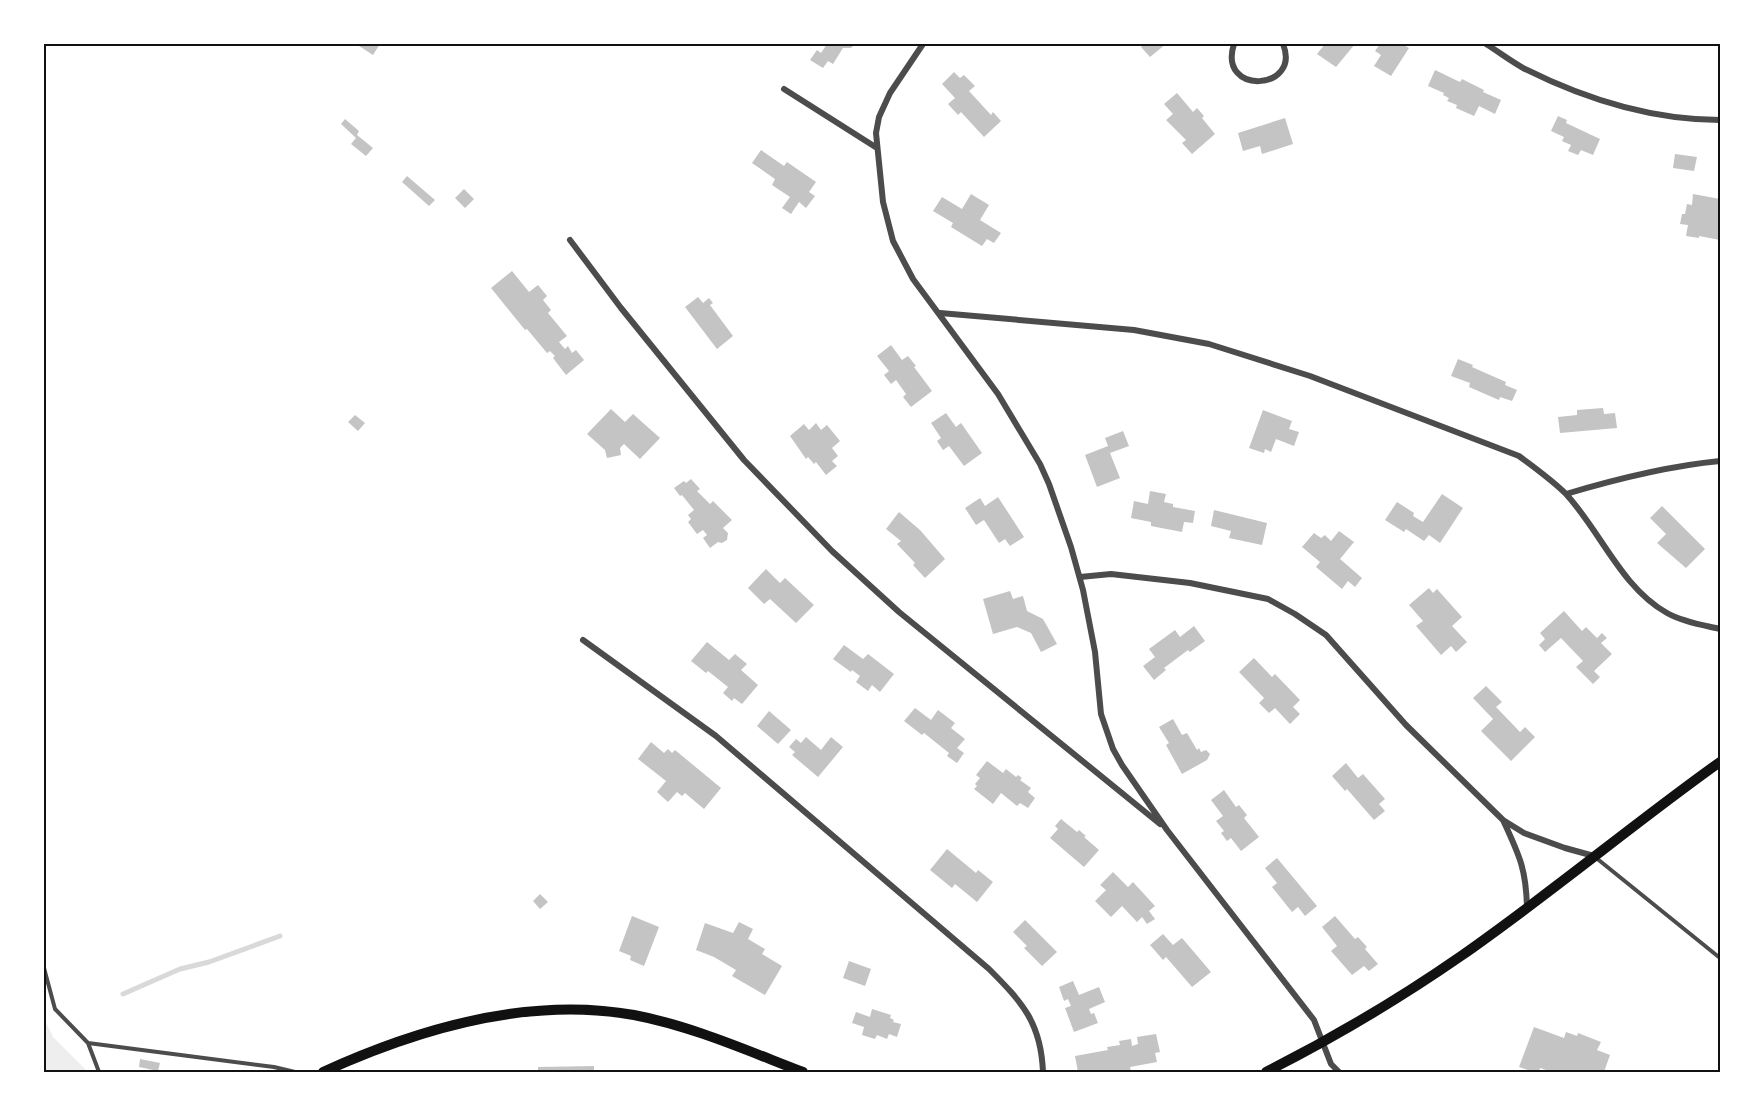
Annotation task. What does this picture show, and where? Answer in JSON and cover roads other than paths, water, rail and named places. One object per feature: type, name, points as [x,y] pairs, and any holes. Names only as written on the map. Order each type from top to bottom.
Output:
[{"type":"main road","points":[[1266,1072],[1323,1042],[1462,956],[1720,762]]},
{"type":"main road","points":[[323,1072],[438,1030],[502,1016],[567,1010],[633,1015],[664,1022],[803,1072]]},
{"type":"street","points":[[923,44],[884,105],[876,133],[883,202],[893,241],[914,279],[998,394],[1040,464],[1061,516],[1080,577],[1095,652],[1098,694],[1107,732],[1131,782],[1314,1020],[1331,1064],[1339,1072]]},
{"type":"street","points":[[1234,44],[1231,54],[1236,70],[1242,76],[1258,82],[1266,81],[1280,72],[1285,64],[1284,44]]},
{"type":"street","points":[[1486,44],[1524,68],[1604,101],[1661,115],[1720,120]]},
{"type":"street","points":[[784,89],[878,148]]},
{"type":"street","points":[[570,240],[621,309],[744,460],[832,551],[899,612],[1167,830]]},
{"type":"street","points":[[940,313],[1134,330],[1184,339],[1236,352],[1310,376],[1519,456],[1566,494],[1630,580],[1649,601],[1669,614],[1720,629]]},
{"type":"street","points":[[1566,494],[1611,480],[1698,463],[1720,461]]},
{"type":"street","points":[[1080,577],[1111,574],[1190,583],[1268,599],[1295,614],[1326,636],[1406,725],[1503,820],[1524,833],[1594,856]]},
{"type":"street","points":[[583,640],[716,736],[990,969],[1029,1016],[1039,1037],[1043,1072]]},
{"type":"street","points":[[1503,820],[1524,866],[1527,907]]},
{"type":"lane","points":[[1594,856],[1720,958]]},
{"type":"lane","points":[[44,968],[55,1009],[88,1043],[99,1072]]},
{"type":"lane","points":[[88,1043],[274,1067],[295,1072]]},
{"type":"waterway","points":[[123,994],[180,969],[209,962],[280,936]]}]
